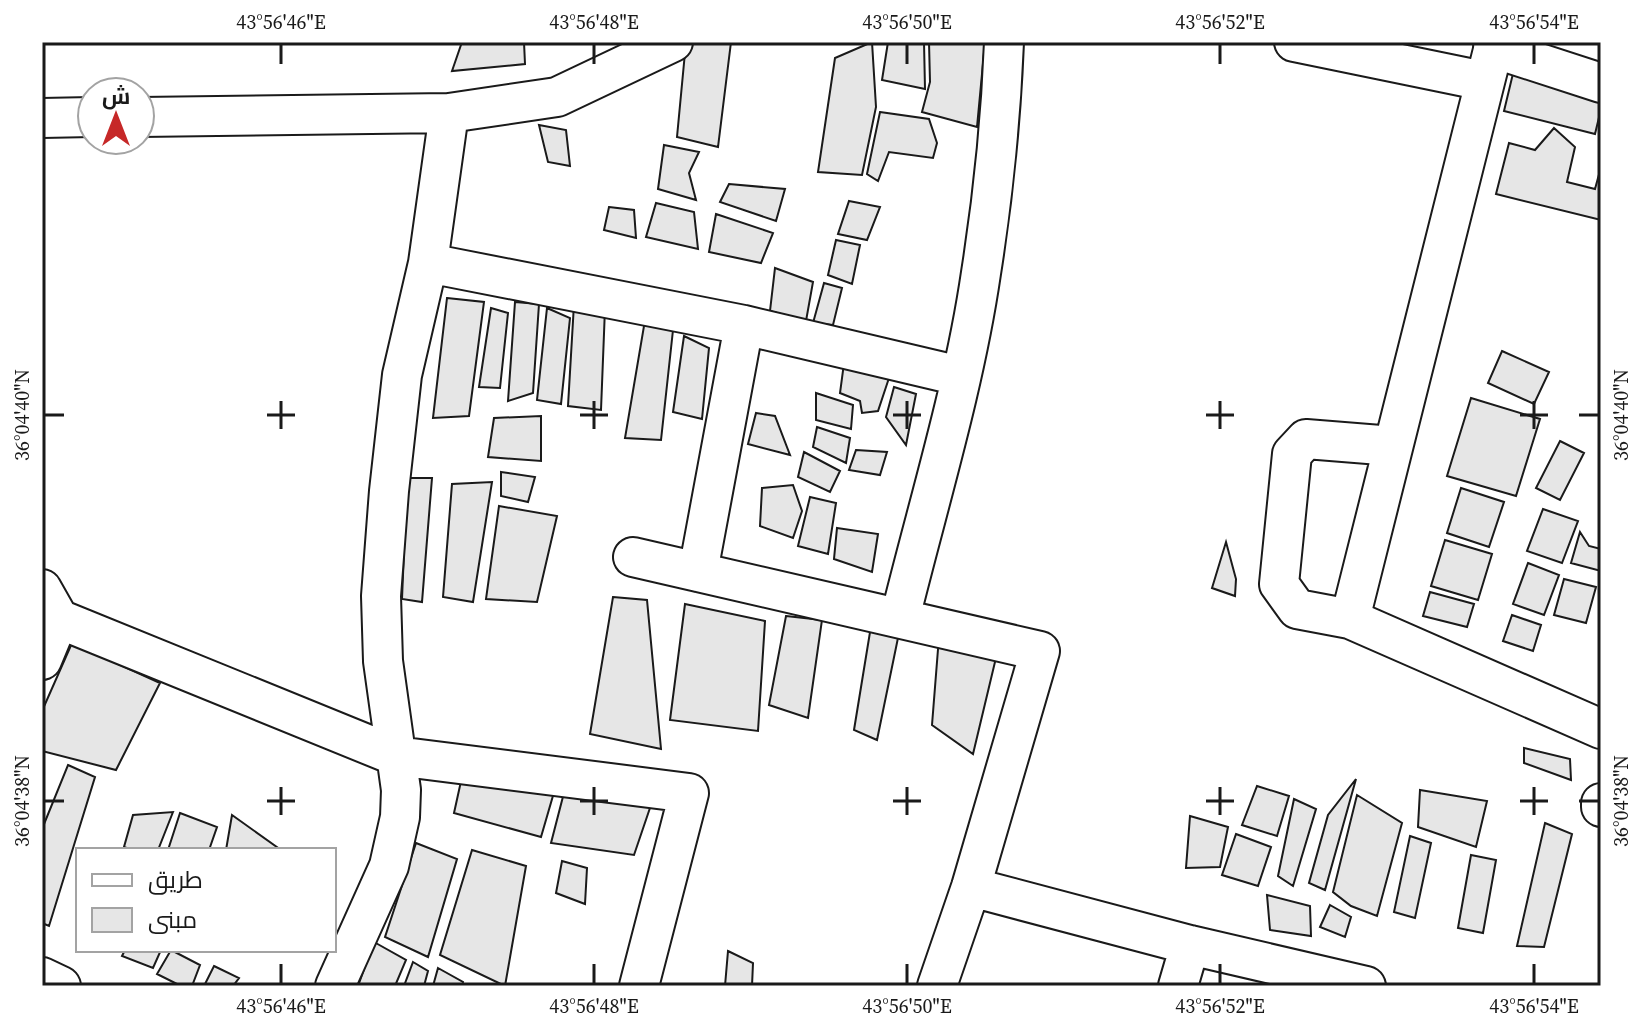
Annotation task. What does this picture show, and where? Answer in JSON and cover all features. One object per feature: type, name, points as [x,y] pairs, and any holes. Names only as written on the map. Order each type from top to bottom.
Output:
[{"type":"street","points":[[156,117],[449,113],[557,97],[673,42]]},
{"type":"street","points":[[900,618],[960,376],[981,275],[1002,101],[1004,42]]},
{"type":"street","points":[[1294,42],[1491,57],[1601,83]]},
{"type":"street","points":[[1350,619],[1491,57]]},
{"type":"street","points":[[335,986],[379,893],[393,853],[401,804],[383,661],[381,596],[402,375],[428,263],[449,113]]},
{"type":"street","points":[[42,118],[76,117]]},
{"type":"street","points":[[428,263],[744,325],[960,376]]},
{"type":"street","points":[[698,572],[744,325]]},
{"type":"street","points":[[1393,446],[1306,439],[1292,454],[1279,584],[1297,609],[1350,619],[1601,729]]},
{"type":"street","points":[[633,557],[1040,651],[971,887],[937,986]]},
{"type":"street","points":[[42,660],[50,604],[396,756],[689,793],[639,986]]},
{"type":"street","points":[[971,887],[1190,945],[1366,986]]},
{"type":"street","points":[[1178,986],[1190,945]]},
{"type":"street","points":[[42,977],[61,986]]},
{"type":"building","points":[[462,42],[524,42],[525,64],[452,71]]},
{"type":"building","points":[[686,42],[731,42],[718,147],[677,137]]},
{"type":"building","points":[[872,42],[876,107],[862,175],[818,172],[835,58]]},
{"type":"building","points":[[888,42],[924,42],[925,89],[882,80]]},
{"type":"building","points":[[929,42],[985,42],[977,127],[922,112],[930,82]]},
{"type":"building","points":[[1516,61],[1601,90],[1601,109],[1595,134],[1504,111]]},
{"type":"building","points":[[880,112],[929,119],[937,143],[933,158],[889,152],[878,181],[867,174]]},
{"type":"building","points":[[539,125],[566,130],[570,166],[548,162]]},
{"type":"building","points":[[1554,128],[1575,147],[1567,182],[1595,189],[1601,167],[1601,220],[1496,194],[1509,143],[1535,150]]},
{"type":"building","points":[[664,145],[699,152],[689,173],[696,200],[658,189]]},
{"type":"building","points":[[729,184],[785,189],[776,221],[720,202]]},
{"type":"building","points":[[849,201],[880,207],[867,240],[838,234]]},
{"type":"building","points":[[656,203],[694,212],[698,249],[646,237]]},
{"type":"building","points":[[609,207],[634,210],[636,238],[604,230]]},
{"type":"building","points":[[716,214],[773,233],[761,263],[709,252]]},
{"type":"building","points":[[836,240],[860,245],[852,284],[828,275]]},
{"type":"building","points":[[775,268],[813,282],[806,321],[770,311]]},
{"type":"building","points":[[824,283],[842,288],[833,325],[813,323]]},
{"type":"building","points":[[447,298],[484,302],[469,416],[433,418]]},
{"type":"building","points":[[515,302],[539,304],[533,393],[508,401]]},
{"type":"building","points":[[574,304],[605,308],[601,410],[568,406]]},
{"type":"building","points":[[491,308],[508,313],[500,388],[479,387]]},
{"type":"building","points":[[547,308],[570,318],[561,404],[537,400]]},
{"type":"building","points":[[645,320],[673,330],[661,440],[625,438]]},
{"type":"building","points":[[684,336],[709,348],[702,419],[673,412]]},
{"type":"building","points":[[1502,351],[1549,372],[1534,404],[1488,383]]},
{"type":"building","points":[[844,363],[889,378],[878,411],[862,413],[860,401],[840,393]]},
{"type":"building","points":[[894,387],[916,394],[906,445],[886,417]]},
{"type":"building","points":[[816,393],[853,405],[851,429],[816,420]]},
{"type":"building","points":[[1471,398],[1540,419],[1516,496],[1447,476]]},
{"type":"building","points":[[756,413],[775,416],[790,455],[748,444]]},
{"type":"building","points":[[541,416],[541,461],[488,457],[494,418]]},
{"type":"building","points":[[817,427],[850,438],[846,463],[813,447]]},
{"type":"building","points":[[1560,441],[1584,453],[1560,500],[1536,488]]},
{"type":"building","points":[[856,450],[887,452],[880,475],[849,470]]},
{"type":"building","points":[[804,452],[840,471],[830,492],[798,477]]},
{"type":"building","points":[[501,472],[535,477],[528,502],[501,496]]},
{"type":"building","points":[[407,478],[432,478],[422,602],[402,599]]},
{"type":"building","points":[[492,482],[473,602],[443,597],[452,484]]},
{"type":"building","points":[[793,485],[802,511],[793,538],[760,526],[762,488]]},
{"type":"building","points":[[1461,488],[1504,502],[1489,547],[1447,533]]},
{"type":"building","points":[[810,497],[836,503],[828,554],[798,546]]},
{"type":"building","points":[[499,506],[557,516],[537,602],[486,599]]},
{"type":"building","points":[[1543,509],[1578,521],[1562,563],[1527,551]]},
{"type":"building","points":[[837,528],[878,534],[872,572],[834,559]]},
{"type":"building","points":[[1580,532],[1589,546],[1601,549],[1601,571],[1571,563]]},
{"type":"building","points":[[1445,540],[1492,554],[1478,600],[1431,586]]},
{"type":"building","points":[[1226,542],[1236,579],[1235,596],[1212,588]]},
{"type":"building","points":[[1528,563],[1559,575],[1544,615],[1513,604]]},
{"type":"building","points":[[1564,579],[1596,587],[1586,623],[1554,615]]},
{"type":"building","points":[[1430,592],[1474,604],[1467,627],[1423,616]]},
{"type":"building","points":[[613,597],[647,600],[661,749],[590,734]]},
{"type":"building","points":[[685,604],[765,621],[758,731],[670,720]]},
{"type":"building","points":[[1512,615],[1541,625],[1533,651],[1503,641]]},
{"type":"building","points":[[786,616],[822,620],[808,718],[769,705]]},
{"type":"building","points":[[940,624],[1000,641],[973,754],[932,725]]},
{"type":"building","points":[[871,626],[899,633],[877,740],[854,730]]},
{"type":"building","points":[[72,643],[160,683],[116,770],[42,751],[42,711]]},
{"type":"building","points":[[1524,748],[1570,759],[1571,780],[1524,763]]},
{"type":"building","points":[[465,763],[559,775],[541,837],[454,813]]},
{"type":"building","points":[[68,765],[95,777],[49,926],[42,923],[42,829]]},
{"type":"building","points":[[1356,779],[1325,890],[1309,883],[1328,815]]},
{"type":"building","points":[[566,785],[652,802],[634,855],[551,843]]},
{"type":"building","points":[[1257,786],[1289,796],[1277,836],[1242,825]]},
{"type":"building","points":[[1420,790],[1487,801],[1476,847],[1418,827]]},
{"type":"building","points":[[1357,795],[1402,823],[1377,916],[1351,906],[1333,892]]},
{"type":"building","points":[[1294,799],[1316,809],[1293,886],[1278,876]]},
{"type":"building","points":[[173,812],[159,848],[124,847],[133,815]]},
{"type":"building","points":[[180,813],[217,827],[210,848],[169,848]]},
{"type":"building","points":[[232,815],[278,848],[226,848]]},
{"type":"building","points":[[1190,816],[1228,827],[1220,867],[1186,868]]},
{"type":"building","points":[[1545,823],[1572,834],[1544,947],[1517,946]]},
{"type":"building","points":[[1236,834],[1271,847],[1258,886],[1222,875]]},
{"type":"building","points":[[1410,836],[1431,843],[1415,918],[1394,912]]},
{"type":"building","points":[[416,843],[457,859],[428,957],[385,937]]},
{"type":"building","points":[[472,850],[526,866],[505,986],[440,955]]},
{"type":"building","points":[[1471,855],[1496,860],[1483,933],[1458,928]]},
{"type":"building","points":[[562,861],[587,868],[585,904],[556,893]]},
{"type":"building","points":[[1267,895],[1310,906],[1311,936],[1270,930]]},
{"type":"building","points":[[1330,905],[1351,917],[1345,937],[1320,927]]},
{"type":"building","points":[[374,942],[406,960],[395,986],[358,986]]},
{"type":"building","points":[[728,951],[753,963],[752,986],[725,986]]},
{"type":"building","points":[[124,952],[160,952],[153,968],[122,956]]},
{"type":"building","points":[[170,952],[200,965],[192,986],[181,986],[157,974]]},
{"type":"building","points":[[413,962],[428,971],[424,986],[404,986]]},
{"type":"building","points":[[214,966],[239,978],[233,986],[204,986]]},
{"type":"building","points":[[438,968],[463,982],[462,986],[433,986]]}]
